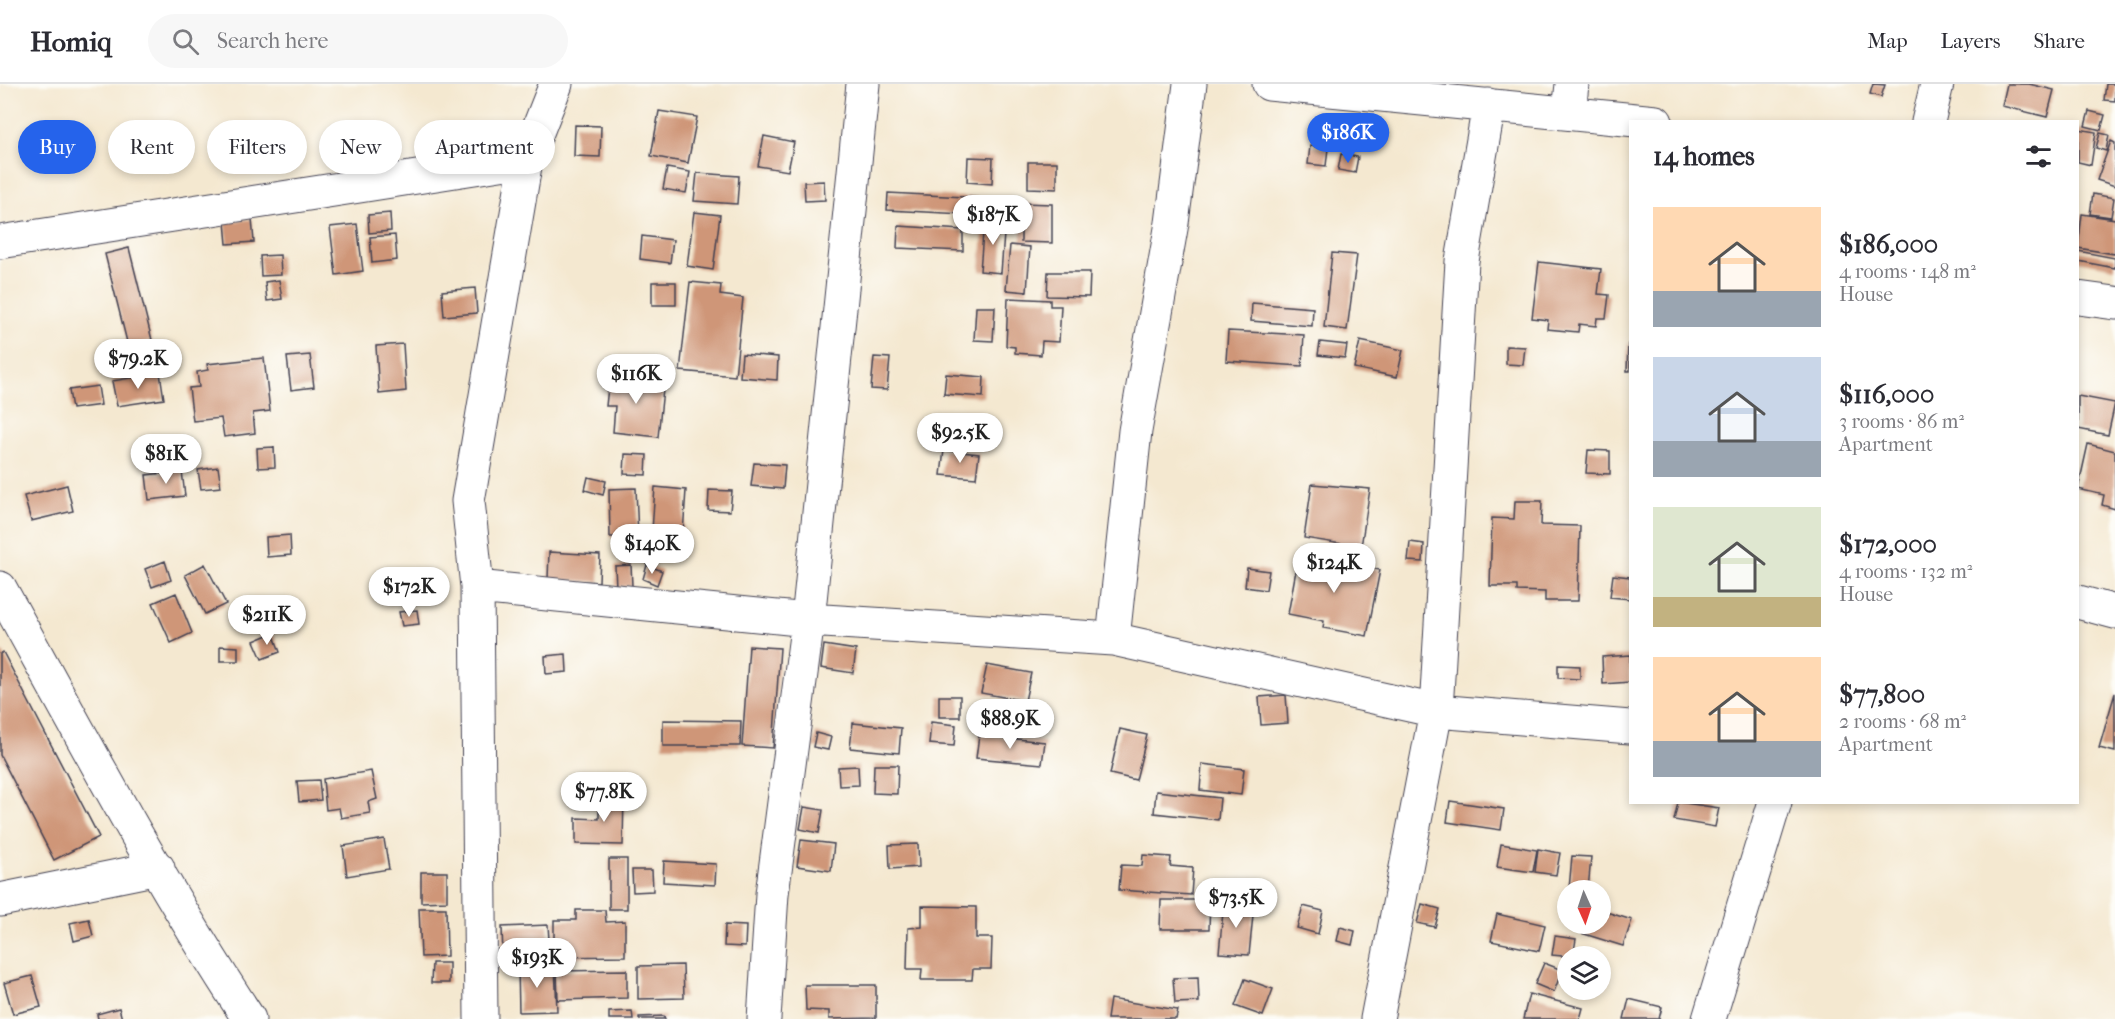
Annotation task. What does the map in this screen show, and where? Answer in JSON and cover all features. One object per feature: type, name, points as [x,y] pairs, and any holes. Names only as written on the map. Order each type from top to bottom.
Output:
[{"type":"street","points":[[542,120],[556,84]]},
{"type":"street","points":[[764,1019],[772,894],[808,620],[863,84]]},
{"type":"street","points":[[1113,639],[1135,431],[1172,223],[1190,84]]},
{"type":"street","points":[[1269,84],[1489,105],[1570,98],[1649,120]]},
{"type":"street","points":[[1928,120],[1937,84]]},
{"type":"street","points":[[1377,1019],[1436,711],[1462,261],[1489,105]]},
{"type":"street","points":[[0,242],[436,174]]},
{"type":"street","points":[[481,1019],[477,587],[468,501],[524,174]]},
{"type":"street","points":[[2079,298],[2115,303]]},
{"type":"street","points":[[477,587],[808,620],[1113,639],[1436,711],[1629,727]]},
{"type":"street","points":[[0,588],[90,752],[219,973],[249,1019]]},
{"type":"street","points":[[2079,602],[2115,612]]},
{"type":"street","points":[[1709,1019],[1774,804]]},
{"type":"street","points":[[0,900],[158,868]]},
{"type":"building","points":[[1873,84],[1885,85],[1881,97],[1870,94]]},
{"type":"building","points":[[2007,84],[2029,84],[2054,90],[2047,117],[2002,106]]},
{"type":"building","points":[[2106,84],[2115,84],[2115,101],[2104,100]]},
{"type":"building","points":[[659,111],[697,117],[688,163],[651,156]]},
{"type":"building","points":[[2089,111],[2105,115],[2101,130],[2085,126]]},
{"type":"building","points":[[575,125],[601,126],[600,157],[574,156]]},
{"type":"building","points":[[2079,129],[2096,132],[2091,165],[2079,162]]},
{"type":"building","points":[[2100,133],[2109,135],[2106,151],[2096,148]]},
{"type":"building","points":[[764,136],[794,142],[788,171],[758,166]]},
{"type":"building","points":[[2111,141],[2115,143],[2115,186],[2097,180]]},
{"type":"building","points":[[1310,146],[1328,148],[1326,166],[1308,164]]},
{"type":"building","points":[[1341,154],[1358,157],[1355,173],[1338,170]]},
{"type":"building","points":[[968,157],[993,158],[992,184],[967,182]]},
{"type":"building","points":[[1028,162],[1057,162],[1057,189],[1028,188]]},
{"type":"building","points":[[667,168],[690,172],[686,193],[663,189]]},
{"type":"building","points":[[697,173],[739,176],[737,204],[694,201]]},
{"type":"building","points":[[824,181],[825,200],[805,201],[804,182]]},
{"type":"building","points":[[888,193],[1003,199],[1002,216],[887,210]]},
{"type":"building","points":[[2093,194],[2114,198],[2111,217],[2090,214]]},
{"type":"building","points":[[1021,203],[1052,204],[1052,243],[1021,242]]},
{"type":"building","points":[[694,212],[720,215],[713,270],[687,266]]},
{"type":"building","points":[[390,213],[391,231],[369,233],[368,215]]},
{"type":"building","points":[[2082,214],[2115,219],[2115,254],[2079,248]]},
{"type":"building","points":[[252,219],[254,242],[227,244],[225,222]]},
{"type":"building","points":[[984,220],[1005,221],[1001,273],[980,271]]},
{"type":"building","points":[[357,224],[363,271],[336,275],[330,227]]},
{"type":"building","points":[[898,226],[963,230],[963,251],[897,248]]},
{"type":"building","points":[[395,235],[397,260],[372,263],[370,237]]},
{"type":"building","points":[[642,236],[673,240],[670,263],[640,259]]},
{"type":"building","points":[[1010,245],[1030,247],[1027,292],[1006,290]]},
{"type":"building","points":[[129,248],[152,340],[128,346],[105,254]]},
{"type":"building","points":[[2079,251],[2115,258],[2115,268],[2079,261]]},
{"type":"building","points":[[1332,253],[1357,255],[1347,330],[1324,327]]},
{"type":"building","points":[[280,255],[281,275],[261,276],[260,256]]},
{"type":"building","points":[[1539,262],[1601,269],[1598,294],[1609,295],[1606,318],[1597,318],[1596,326],[1579,324],[1578,332],[1547,329],[1548,320],[1532,318]]},
{"type":"building","points":[[1048,272],[1090,272],[1089,297],[1047,296]]},
{"type":"building","points":[[279,280],[282,299],[267,301],[265,282]]},
{"type":"building","points":[[652,282],[676,282],[676,305],[652,305]]},
{"type":"building","points":[[690,282],[721,285],[720,295],[743,298],[735,376],[680,371]]},
{"type":"building","points":[[475,288],[477,313],[444,316],[442,291]]},
{"type":"building","points":[[1008,298],[1050,300],[1050,306],[1061,306],[1059,342],[1042,341],[1041,355],[1015,353],[1015,347],[1006,346]]},
{"type":"building","points":[[1252,303],[1313,308],[1312,326],[1251,321]]},
{"type":"building","points":[[976,307],[995,307],[993,341],[974,340]]},
{"type":"building","points":[[1228,331],[1304,335],[1302,366],[1226,361]]},
{"type":"building","points":[[1360,341],[1403,350],[1397,377],[1354,368]]},
{"type":"building","points":[[1320,342],[1347,345],[1345,358],[1318,355]]},
{"type":"building","points":[[403,344],[406,391],[379,394],[376,346]]},
{"type":"building","points":[[1628,344],[1629,344],[1629,371],[1627,371]]},
{"type":"building","points":[[1506,346],[1525,347],[1523,365],[1506,364]]},
{"type":"building","points":[[742,354],[778,357],[777,380],[740,377]]},
{"type":"building","points":[[310,355],[314,387],[291,390],[287,357]]},
{"type":"building","points":[[874,357],[890,358],[887,390],[871,389]]},
{"type":"building","points":[[264,358],[270,411],[253,413],[255,433],[224,437],[221,418],[193,421],[189,388],[199,387],[197,372],[208,370],[207,364]]},
{"type":"building","points":[[160,373],[164,399],[117,406],[112,381]]},
{"type":"building","points":[[946,374],[984,377],[983,397],[944,394]]},
{"type":"building","points":[[613,375],[664,380],[658,437],[613,432],[615,406],[606,406],[609,378],[613,379]]},
{"type":"building","points":[[98,386],[101,405],[72,409],[69,390]]},
{"type":"building","points":[[2079,396],[2115,403],[2108,435],[2079,429]]},
{"type":"building","points":[[2088,444],[2115,451],[2115,509],[2102,505],[2104,495],[2079,489]]},
{"type":"building","points":[[274,447],[275,467],[258,468],[257,448]]},
{"type":"building","points":[[944,450],[979,454],[976,478],[941,475]]},
{"type":"building","points":[[1588,450],[1610,451],[1610,474],[1586,473]]},
{"type":"building","points":[[625,454],[647,455],[646,475],[624,474]]},
{"type":"building","points":[[754,463],[785,465],[783,489],[751,486]]},
{"type":"building","points":[[218,467],[221,487],[201,489],[198,470]]},
{"type":"building","points":[[182,471],[185,496],[149,500],[146,475]]},
{"type":"building","points":[[588,477],[606,481],[603,495],[585,490]]},
{"type":"building","points":[[1312,484],[1370,489],[1361,547],[1304,538]]},
{"type":"building","points":[[67,485],[73,511],[31,521],[24,496]]},
{"type":"building","points":[[655,487],[686,490],[683,534],[652,531]]},
{"type":"building","points":[[636,488],[638,537],[610,537],[609,489]]},
{"type":"building","points":[[709,490],[732,491],[730,511],[708,510]]},
{"type":"building","points":[[1515,501],[1542,501],[1541,525],[1580,526],[1578,601],[1545,601],[1545,592],[1517,591],[1517,586],[1490,586],[1492,518],[1514,519]]},
{"type":"building","points":[[290,535],[291,555],[267,557],[266,537]]},
{"type":"building","points":[[1410,542],[1424,544],[1423,562],[1408,561]]},
{"type":"building","points":[[549,552],[600,555],[599,582],[548,579]]},
{"type":"building","points":[[1299,554],[1380,570],[1367,636],[1323,628],[1324,621],[1288,614]]},
{"type":"building","points":[[165,561],[171,580],[152,587],[145,569]]},
{"type":"building","points":[[205,564],[226,604],[205,614],[185,575]]},
{"type":"building","points":[[631,565],[632,586],[616,587],[615,566]]},
{"type":"building","points":[[647,565],[662,571],[657,585],[643,579]]},
{"type":"building","points":[[1247,568],[1269,571],[1266,590],[1245,587]]},
{"type":"building","points":[[1613,575],[1629,577],[1629,599],[1610,597]]},
{"type":"building","points":[[176,593],[192,633],[171,643],[153,603]]},
{"type":"building","points":[[417,610],[419,624],[402,626],[399,612]]},
{"type":"building","points":[[273,633],[280,652],[262,659],[254,641]]},
{"type":"building","points":[[824,645],[856,650],[853,673],[821,668]]},
{"type":"building","points":[[220,646],[238,647],[238,661],[220,661]]},
{"type":"building","points":[[749,646],[780,648],[773,748],[742,746]]},
{"type":"building","points":[[3,652],[99,837],[54,860],[0,755],[0,654]]},
{"type":"building","points":[[566,654],[567,672],[546,674],[545,656]]},
{"type":"building","points":[[1629,655],[1629,682],[1603,684],[1602,657]]},
{"type":"building","points":[[987,665],[1031,673],[1025,701],[981,693]]},
{"type":"building","points":[[1558,665],[1580,666],[1580,679],[1558,678]]},
{"type":"building","points":[[2115,693],[2115,752],[2099,748]]},
{"type":"building","points":[[1286,695],[1288,723],[1261,725],[1259,697]]},
{"type":"building","points":[[939,696],[960,696],[960,717],[939,717]]},
{"type":"building","points":[[663,720],[741,721],[740,746],[663,746]]},
{"type":"building","points":[[931,722],[956,725],[954,746],[929,744]]},
{"type":"building","points":[[853,723],[901,728],[899,753],[850,748]]},
{"type":"building","points":[[1120,729],[1147,735],[1136,780],[1110,774]]},
{"type":"building","points":[[816,733],[831,737],[828,750],[813,747]]},
{"type":"building","points":[[979,735],[1045,742],[1042,764],[976,758]]},
{"type":"building","points":[[1202,764],[1244,769],[1241,795],[1200,790]]},
{"type":"building","points":[[874,765],[898,765],[897,794],[873,793]]},
{"type":"building","points":[[858,766],[859,785],[839,786],[838,767]]},
{"type":"building","points":[[371,771],[377,799],[368,802],[370,813],[341,818],[339,808],[326,810],[323,779]]},
{"type":"building","points":[[319,780],[321,800],[299,802],[297,781]]},
{"type":"building","points":[[1156,791],[1220,798],[1218,820],[1154,813]]},
{"type":"building","points":[[599,792],[624,793],[623,845],[576,844],[576,818],[599,819]]},
{"type":"building","points":[[1450,801],[1504,809],[1501,830],[1447,822]]},
{"type":"building","points":[[1678,804],[1719,808],[1715,827],[1674,820]]},
{"type":"building","points":[[804,807],[823,810],[819,833],[800,829]]},
{"type":"building","points":[[384,839],[389,869],[347,876],[343,846]]},
{"type":"building","points":[[801,840],[834,844],[831,871],[797,866]]},
{"type":"building","points":[[918,844],[919,867],[890,869],[889,845]]},
{"type":"building","points":[[1501,844],[1537,850],[1533,872],[1497,867]]},
{"type":"building","points":[[1538,849],[1560,853],[1556,875],[1535,872]]},
{"type":"building","points":[[1143,855],[1171,857],[1170,866],[1193,868],[1191,895],[1119,890],[1121,865],[1142,866]]},
{"type":"building","points":[[1572,856],[1591,857],[1589,880],[1570,880]]},
{"type":"building","points":[[609,859],[627,859],[627,909],[609,909]]},
{"type":"building","points":[[664,861],[716,864],[715,885],[663,882]]},
{"type":"building","points":[[632,870],[652,870],[653,891],[633,892]]},
{"type":"building","points":[[421,872],[447,872],[447,901],[421,902]]},
{"type":"building","points":[[1161,900],[1210,900],[1209,929],[1160,929]]},
{"type":"building","points":[[1224,902],[1254,905],[1249,955],[1219,953]]},
{"type":"building","points":[[1422,904],[1440,909],[1435,927],[1417,923]]},
{"type":"building","points":[[922,906],[976,907],[976,938],[992,938],[991,969],[973,969],[972,980],[921,980],[922,969],[907,969],[908,928],[922,927]]},
{"type":"building","points":[[1303,906],[1323,911],[1318,934],[1297,928]]},
{"type":"building","points":[[419,908],[446,908],[447,956],[421,957]]},
{"type":"building","points":[[576,910],[605,910],[606,922],[625,921],[625,956],[554,957],[554,920],[576,920]]},
{"type":"building","points":[[1611,913],[1632,920],[1623,946],[1584,934],[1611,934]]},
{"type":"building","points":[[1497,914],[1545,925],[1539,951],[1491,941]]},
{"type":"building","points":[[89,919],[93,936],[74,941],[70,923]]},
{"type":"building","points":[[548,925],[550,955],[503,956],[502,927]]},
{"type":"building","points":[[725,925],[746,926],[745,947],[724,946]]},
{"type":"building","points":[[1340,927],[1355,931],[1352,945],[1337,941]]},
{"type":"building","points":[[1555,936],[1576,939],[1575,946],[1557,946],[1557,955],[1552,955]]},
{"type":"building","points":[[432,963],[449,963],[449,983],[431,983]]},
{"type":"building","points":[[1544,963],[1557,968],[1557,984],[1554,992],[1535,984]]},
{"type":"building","points":[[683,965],[684,998],[638,999],[638,966]]},
{"type":"building","points":[[555,966],[557,1011],[519,1012],[518,967]]},
{"type":"building","points":[[627,970],[627,998],[558,1000],[557,971]]},
{"type":"building","points":[[32,976],[41,1007],[13,1014],[4,983]]},
{"type":"building","points":[[1198,977],[1199,1002],[1175,1003],[1173,978]]},
{"type":"building","points":[[1245,979],[1273,989],[1263,1016],[1235,1006]]},
{"type":"building","points":[[805,985],[876,985],[876,1018],[829,1019],[829,1011],[806,1010]]},
{"type":"building","points":[[1529,994],[1583,1008],[1580,1019],[1523,1019]]},
{"type":"building","points":[[1110,999],[1178,1010],[1176,1019],[1107,1019]]},
{"type":"building","points":[[1629,999],[1662,1007],[1659,1019],[1624,1019]]},
{"type":"building","points":[[119,1008],[122,1019],[98,1019],[97,1014]]},
{"type":"building","points":[[632,1011],[633,1019],[609,1019],[609,1012]]},
{"type":"building","points":[[664,1016],[665,1019],[639,1019],[639,1017]]}]
